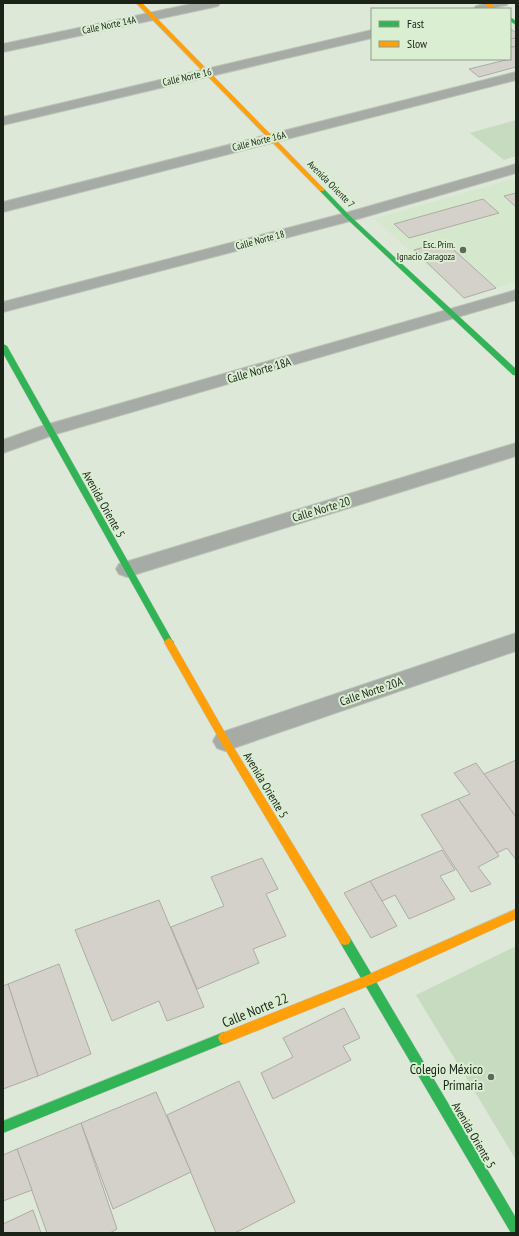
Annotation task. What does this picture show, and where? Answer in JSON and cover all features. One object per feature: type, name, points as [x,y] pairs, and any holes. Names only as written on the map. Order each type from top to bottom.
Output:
[{"type":"street","name":"Avenida Oriente 7","points":[[139,3],[208,72],[270,139],[348,217],[516,373]]},
{"type":"street","name":"Calle Norte 14A","points":[[3,48],[214,3]]},
{"type":"street","name":"Calle Norte 16","points":[[3,121],[371,34]]},
{"type":"street","name":"Calle Norte 16A","points":[[3,207],[516,76]]},
{"type":"street","name":"Calle Norte 18","points":[[3,307],[348,217],[516,168]]},
{"type":"street","name":"Calle Norte 18A","points":[[3,447],[49,430],[516,295]]},
{"type":"street","name":"Avenida Oriente 5","points":[[3,346],[225,741],[369,980],[516,1230]]},
{"type":"street","name":"Calle Norte 20","points":[[127,569],[516,449]]},
{"type":"street","name":"Calle Norte 20A","points":[[225,741],[516,642]]},
{"type":"street","name":"Calle Norte 22","points":[[3,1127],[369,980],[516,914]]},
{"type":"lane","points":[[488,7],[504,3]]},
{"type":"shaded area","points":[[516,120],[516,156],[504,160],[470,133]]},
{"type":"shaded area","name":"Esc. Prim. Ignacio Zaragoza","points":[[516,178],[516,282],[464,298],[374,219]]},
{"type":"shaded area","name":"Colegio México Primaria","points":[[516,946],[516,1160],[416,995]]},
{"type":"building","points":[[511,29],[516,33],[516,38],[511,39]]},
{"type":"building","points":[[516,38],[516,46],[511,48],[511,39]]},
{"type":"building","points":[[516,46],[516,67],[479,77],[469,69],[511,60],[511,48]]},
{"type":"building","points":[[516,193],[516,207],[504,196]]},
{"type":"building","points":[[483,199],[499,213],[409,238],[394,224]]},
{"type":"building","points":[[444,241],[496,288],[464,298],[414,250]]},
{"type":"building","points":[[516,760],[516,817],[484,774]]},
{"type":"building","points":[[476,763],[516,817],[516,860],[507,848],[497,853],[458,799],[470,794],[454,773]]},
{"type":"building","points":[[458,799],[499,856],[478,867],[491,884],[471,892],[421,815]]},
{"type":"building","points":[[442,850],[455,870],[440,876],[455,899],[409,919],[395,895],[382,901],[370,881]]},
{"type":"building","points":[[262,858],[278,889],[266,894],[286,936],[253,949],[259,963],[197,989],[171,927],[224,906],[211,877]]},
{"type":"building","points":[[370,881],[397,926],[371,938],[344,893]]},
{"type":"building","points":[[159,900],[204,1007],[167,1021],[159,1001],[112,1021],[75,930]]},
{"type":"building","points":[[59,964],[91,1054],[38,1076],[8,984]]},
{"type":"building","points":[[8,984],[38,1076],[3,1089],[3,986]]},
{"type":"building","points":[[344,1008],[360,1038],[343,1046],[351,1060],[273,1099],[261,1073],[293,1057],[283,1038]]},
{"type":"building","points":[[239,1081],[295,1202],[235,1233],[216,1233],[167,1115]]},
{"type":"building","points":[[156,1092],[191,1172],[113,1209],[81,1123]]},
{"type":"building","points":[[81,1123],[117,1229],[110,1233],[47,1233],[17,1149]]},
{"type":"building","points":[[17,1149],[32,1190],[3,1201],[3,1155]]},
{"type":"building","points":[[33,1210],[41,1233],[3,1233],[3,1224]]},
{"type":"traffic: fast","points":[[511,20],[516,23]]},
{"type":"traffic: fast","points":[[322,190],[348,217],[516,373]]},
{"type":"traffic: fast","points":[[3,346],[169,642]]},
{"type":"traffic: fast","points":[[345,940],[516,1230]]},
{"type":"traffic: fast","points":[[3,1127],[224,1038]]},
{"type":"traffic: slow","points":[[139,3],[322,190]]},
{"type":"traffic: slow","points":[[486,3],[494,8]]},
{"type":"traffic: slow","points":[[169,642],[225,741],[345,940]]},
{"type":"traffic: slow","points":[[224,1038],[369,980],[516,914]]},
{"type":"place","name":"Esc. Prim. Ignacio Zaragoza","points":[[463,250]]},
{"type":"place","name":"Colegio México Primaria","points":[[491,1077]]}]
